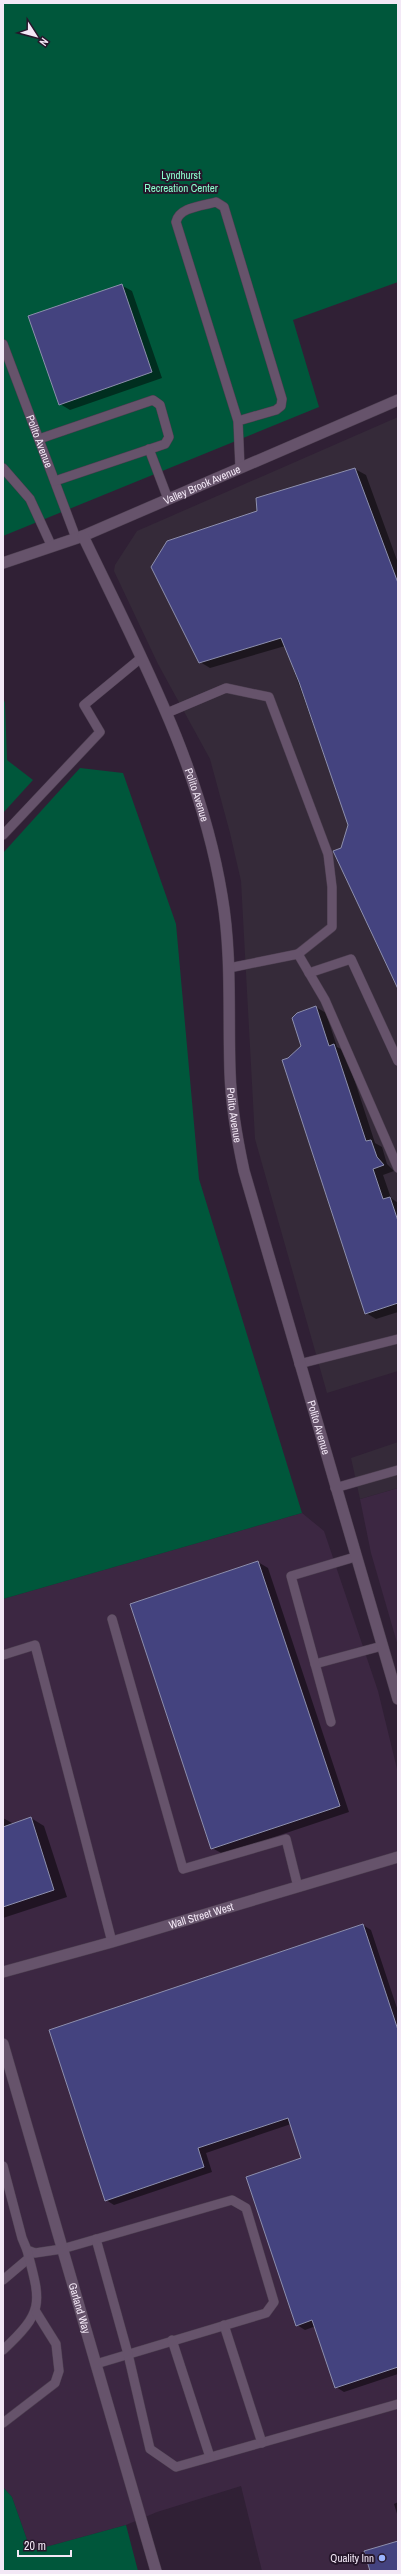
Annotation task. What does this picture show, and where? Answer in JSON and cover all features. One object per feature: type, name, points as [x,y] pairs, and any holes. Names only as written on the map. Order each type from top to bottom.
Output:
[{"type":"street","name":"Valley Brook Avenue","points":[[3,563],[80,537],[398,400]]},
{"type":"street","name":"Polito Avenue","points":[[80,537],[167,713],[195,782],[211,839],[222,897],[229,968],[230,1073],[234,1118],[244,1172],[355,1557],[398,1699]]},
{"type":"street","name":"Wall Street West","points":[[3,1972],[112,1942],[398,1857]]},
{"type":"street","name":"Garland Way","points":[[3,2044],[156,2571]]},
{"type":"lane","points":[[238,421],[276,410],[281,406],[282,399],[224,206],[216,202],[182,212],[177,216],[176,222],[238,421],[240,468]]},
{"type":"lane","name":"Polito Avenue","points":[[3,344],[38,439],[80,537]]},
{"type":"lane","points":[[38,439],[153,400],[160,405],[169,437],[165,444],[55,481]]},
{"type":"lane","points":[[148,450],[168,499]]},
{"type":"lane","points":[[3,468],[30,499],[52,547]]},
{"type":"lane","points":[[3,835],[100,732],[84,705],[141,658]]},
{"type":"lane","points":[[167,713],[226,688],[269,697],[328,854],[332,887],[332,927],[298,954],[229,968]]},
{"type":"lane","points":[[298,954],[325,1000],[398,1168]]},
{"type":"lane","points":[[309,973],[350,959],[398,1061]]},
{"type":"lane","points":[[299,1364],[398,1338]]},
{"type":"lane","points":[[335,1488],[398,1470]]},
{"type":"lane","points":[[331,1722],[291,1576],[355,1557]]},
{"type":"lane","points":[[112,1619],[183,1868],[286,1839],[298,1887]]},
{"type":"lane","points":[[3,1655],[35,1645],[112,1942]]},
{"type":"lane","points":[[316,1664],[382,1646]]},
{"type":"lane","points":[[3,2166],[22,2238],[28,2254],[38,2296],[36,2312],[23,2331],[3,2350]]},
{"type":"lane","points":[[3,2280],[28,2254],[62,2249],[232,2200],[246,2208],[274,2302],[266,2313],[96,2364]]},
{"type":"lane","points":[[96,2240],[128,2354],[150,2449],[176,2467],[398,2404]]},
{"type":"lane","points":[[3,2423],[55,2383],[59,2371],[56,2344],[36,2312]]},
{"type":"lane","points":[[224,2325],[262,2443]]},
{"type":"lane","points":[[172,2340],[210,2457]]},
{"type":"shaded area","points":[[398,417],[398,1371],[327,1393],[255,1139],[241,881],[230,833],[210,759],[158,664],[114,571],[115,565],[137,531]]},
{"type":"shaded area","points":[[398,1442],[398,1488],[360,1499],[351,1458]]},
{"type":"shaded area","points":[[398,1488],[398,1646],[371,1553],[360,1499]]},
{"type":"shaded area","points":[[302,1513],[324,1531],[378,1691],[398,1773],[398,2571],[262,2571],[241,2486],[157,2512],[126,2525],[31,2551],[12,2497],[3,2487],[3,1599]]},
{"type":"green space","name":"Lyndhurst Recreation Center","points":[[3,3],[398,3],[398,282],[293,320],[319,407],[3,536]]},
{"type":"green space","points":[[3,697],[5,703],[7,760],[33,780],[3,813]]},
{"type":"green space","points":[[80,768],[123,773],[176,924],[199,1179],[302,1513],[3,1599],[3,853]]},
{"type":"green space","points":[[3,2487],[12,2497],[31,2551],[126,2525],[138,2571],[3,2571]]},
{"type":"building","points":[[122,284],[152,372],[59,405],[28,316]]},
{"type":"building","points":[[355,468],[398,583],[398,989],[333,851],[341,848],[348,825],[299,682],[281,638],[199,663],[151,567],[167,541],[257,511],[256,498]]},
{"type":"building","points":[[316,1006],[329,1046],[334,1044],[366,1141],[371,1140],[377,1157],[384,1165],[373,1169],[383,1199],[390,1197],[398,1221],[398,1303],[365,1314],[282,1060],[288,1058],[301,1046],[292,1018],[297,1013]]},
{"type":"building","points":[[258,1561],[340,1806],[211,1849],[130,1604]]},
{"type":"building","points":[[31,1817],[54,1890],[3,1907],[3,1827]]},
{"type":"building","points":[[363,1924],[398,2030],[398,2367],[335,2388],[312,2320],[296,2326],[246,2177],[301,2158],[288,2118],[198,2148],[204,2167],[105,2201],[49,2030]]},
{"type":"building","name":"Quality Inn","points":[[398,2541],[398,2571],[370,2571],[364,2551]]},
{"type":"place","name":"Quality Inn","points":[[382,2558]]}]
